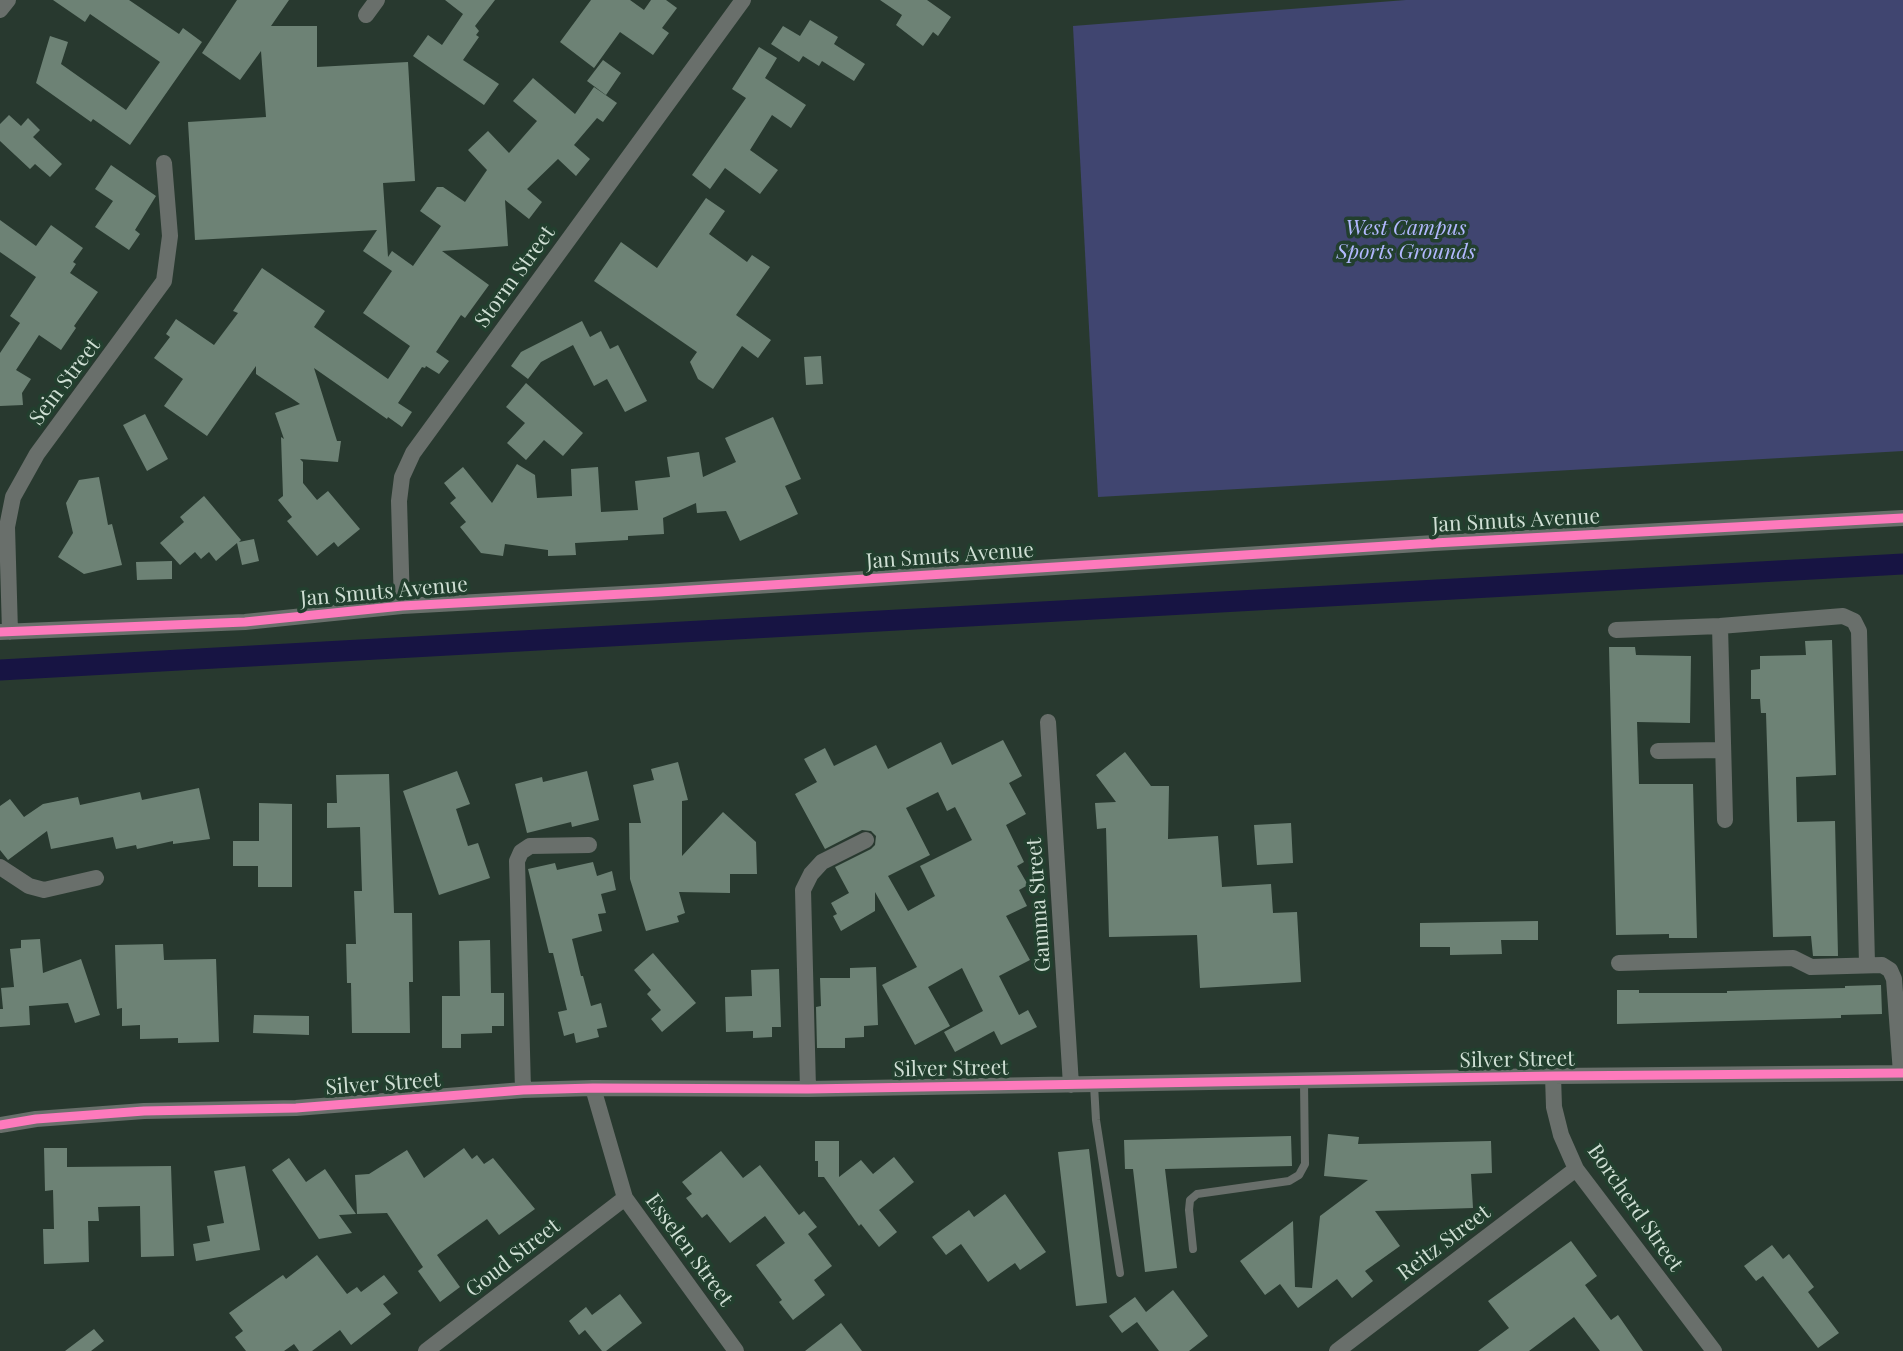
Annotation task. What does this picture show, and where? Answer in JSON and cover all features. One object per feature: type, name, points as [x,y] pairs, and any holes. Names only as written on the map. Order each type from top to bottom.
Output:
[{"type":"street","points":[[0,10],[8,0]]},
{"type":"street","points":[[366,15],[377,0]]},
{"type":"street","name":"Storm Street","points":[[402,606],[399,501],[402,477],[413,453],[743,0]]},
{"type":"street","name":"Sein Street","points":[[5,632],[7,527],[13,496],[37,454],[164,281],[170,236],[164,163]]},
{"type":"street","name":"Jan Smuts Avenue","points":[[5,632],[246,622],[402,606],[1434,543],[1903,518]]},
{"type":"street","points":[[1616,630],[1843,617],[1854,621],[1857,626],[1867,964]]},
{"type":"street","points":[[1720,626],[1725,820]]},
{"type":"street","name":"Gamma Street","points":[[1048,722],[1071,1085]]},
{"type":"street","points":[[1658,751],[1723,750]]},
{"type":"street","points":[[808,1089],[803,890],[811,874],[822,862],[866,840]]},
{"type":"street","points":[[523,1090],[517,861],[521,852],[530,846],[589,845]]},
{"type":"street","points":[[0,867],[29,886],[44,890],[96,878]]},
{"type":"street","points":[[1619,963],[1793,958],[1811,967],[1882,965],[1893,974],[1902,1073]]},
{"type":"street","name":"Silver Street","points":[[0,1125],[36,1119],[144,1111],[296,1108],[523,1090],[593,1088],[808,1089],[1553,1076],[1902,1073]]},
{"type":"street","name":"Borcherd Street","points":[[1553,1076],[1557,1117],[1576,1169],[1714,1351]]},
{"type":"street","name":"Esselen Street","points":[[593,1088],[625,1198],[736,1351]]},
{"type":"street","name":"Reitz Street","points":[[1337,1351],[1576,1169]]},
{"type":"street","name":"Goud Street","points":[[426,1351],[625,1198]]},
{"type":"lane","points":[[1193,1249],[1189,1210],[1190,1200],[1197,1194],[1289,1181],[1299,1175],[1305,1164],[1304,1082]]},
{"type":"lane","points":[[1094,1085],[1096,1120],[1120,1273]]},
{"type":"green space","name":"West Campus Sports Grounds","points":[[1406,0],[1903,0],[1903,451],[1098,497],[1073,26]]},
{"type":"building","points":[[53,0],[129,0],[179,34],[183,28],[202,42],[130,145],[93,119],[91,122],[36,83],[50,36],[68,42],[61,64],[126,110],[160,62],[90,14],[85,22]]},
{"type":"building","points":[[237,0],[289,0],[271,26],[317,26],[317,67],[408,62],[415,181],[383,183],[388,257],[392,251],[413,266],[441,226],[420,211],[437,187],[443,187],[465,202],[487,170],[468,150],[488,131],[509,153],[537,121],[513,101],[533,78],[575,114],[594,87],[617,103],[603,122],[597,118],[574,145],[590,159],[576,176],[558,159],[527,189],[542,202],[529,219],[505,200],[508,246],[442,251],[489,285],[465,318],[461,315],[436,352],[449,361],[439,374],[426,366],[422,367],[398,403],[412,412],[402,427],[314,368],[337,441],[341,441],[338,462],[300,459],[303,462],[303,483],[317,500],[328,491],[360,529],[338,547],[334,542],[317,556],[287,521],[292,517],[278,500],[283,496],[281,437],[284,439],[275,413],[300,404],[256,374],[256,366],[207,436],[164,406],[183,379],[154,358],[170,337],[166,334],[176,319],[214,345],[238,313],[233,311],[262,268],[325,311],[314,327],[388,379],[410,346],[363,313],[392,271],[363,251],[377,230],[195,240],[188,122],[266,117],[261,51],[240,80],[202,53]]},
{"type":"building","points":[[445,0],[495,0],[475,26],[479,31],[476,35],[479,37],[463,60],[499,84],[484,105],[413,56],[428,35],[442,45],[463,14]]},
{"type":"building","points":[[591,0],[630,0],[644,10],[651,0],[666,0],[677,8],[662,28],[669,33],[653,55],[620,32],[594,68],[560,42]]},
{"type":"building","points":[[880,0],[927,0],[951,17],[938,36],[933,32],[923,46],[896,25],[902,15]]},
{"type":"building","points":[[810,20],[838,37],[834,44],[865,64],[854,81],[822,61],[819,66],[803,56],[799,62],[771,44],[783,26],[800,36]]},
{"type":"building","points":[[759,47],[777,58],[765,78],[806,105],[791,128],[772,115],[750,150],[778,170],[760,194],[725,168],[710,189],[692,175],[746,98],[732,89]]},
{"type":"building","points":[[603,60],[621,73],[606,95],[587,81]]},
{"type":"building","points":[[9,115],[21,126],[28,118],[40,130],[33,137],[62,164],[50,177],[35,164],[30,169],[0,141],[0,124]]},
{"type":"building","points":[[111,165],[156,196],[135,230],[140,234],[129,250],[95,227],[113,201],[95,189]]},
{"type":"building","points":[[706,198],[725,211],[709,234],[747,262],[752,255],[770,267],[736,315],[771,340],[758,358],[742,346],[713,389],[698,379],[690,362],[697,352],[594,281],[621,242],[657,268]]},
{"type":"building","points":[[0,220],[36,246],[51,225],[83,248],[73,262],[76,264],[70,273],[98,292],[61,350],[39,335],[16,370],[31,379],[22,393],[23,405],[0,406],[0,353],[20,323],[10,316],[36,277],[0,252]]},
{"type":"building","points":[[582,321],[590,337],[601,331],[610,349],[618,345],[647,401],[625,412],[607,379],[594,386],[573,345],[541,362],[528,379],[511,366],[521,352]]},
{"type":"building","points":[[821,356],[823,384],[806,385],[804,357]]},
{"type":"building","points":[[526,383],[583,433],[563,456],[544,440],[526,460],[507,443],[525,423],[506,407]]},
{"type":"building","points":[[145,414],[168,459],[147,471],[123,425]]},
{"type":"building","points":[[773,417],[801,479],[785,486],[798,514],[740,541],[726,511],[697,513],[696,503],[663,518],[664,534],[628,536],[628,540],[575,543],[576,555],[548,556],[548,550],[505,544],[503,556],[481,553],[460,527],[466,522],[450,503],[456,498],[444,483],[463,467],[492,503],[517,464],[535,475],[537,498],[572,496],[571,469],[598,467],[601,512],[638,510],[635,481],[670,477],[667,457],[699,452],[703,477],[736,462],[725,438]]},
{"type":"building","points":[[99,477],[108,525],[112,524],[122,565],[84,574],[58,557],[73,533],[66,503],[79,480]]},
{"type":"building","points":[[204,496],[241,540],[239,542],[254,539],[259,561],[242,565],[237,543],[216,561],[209,552],[201,559],[195,552],[180,565],[160,543],[184,522],[180,517]]},
{"type":"building","points":[[172,561],[172,579],[137,580],[136,562]]},
{"type":"building","points":[[1832,640],[1836,775],[1796,777],[1797,822],[1835,821],[1838,956],[1813,956],[1811,936],[1773,937],[1766,713],[1761,713],[1760,699],[1751,699],[1751,670],[1760,669],[1760,656],[1806,655],[1805,641]]},
{"type":"building","points":[[1609,647],[1635,647],[1636,655],[1691,656],[1690,723],[1637,722],[1639,784],[1693,784],[1697,938],[1669,938],[1669,934],[1616,935]]},
{"type":"building","points":[[1003,740],[1022,776],[1009,783],[1026,814],[1006,825],[1024,862],[1017,866],[1028,885],[1019,890],[1027,906],[1006,916],[1030,960],[999,976],[1019,1015],[1028,1010],[1037,1027],[1001,1045],[994,1031],[955,1052],[944,1032],[983,1011],[962,968],[928,987],[950,1026],[915,1045],[882,985],[917,967],[875,892],[875,911],[841,931],[833,916],[837,914],[831,903],[849,893],[835,867],[871,849],[875,845],[876,836],[871,831],[862,830],[825,849],[795,794],[817,782],[804,759],[825,748],[834,766],[876,745],[888,769],[941,742],[952,765]],"holes":[[[938,792],[947,811],[955,807],[972,840],[920,866],[935,896],[908,911],[888,876],[930,855],[906,808]]]},
{"type":"building","points":[[1125,752],[1151,786],[1169,786],[1168,839],[1218,836],[1222,887],[1271,884],[1273,913],[1297,912],[1301,982],[1200,988],[1197,935],[1109,937],[1106,828],[1097,829],[1095,803],[1116,802],[1096,775]]},
{"type":"building","points":[[678,762],[688,800],[682,801],[682,856],[723,812],[756,842],[757,874],[730,874],[730,893],[679,892],[685,913],[677,916],[679,922],[646,931],[630,879],[629,823],[641,823],[633,785],[654,780],[651,769]]},
{"type":"building","points":[[457,771],[470,804],[456,809],[468,846],[478,843],[490,878],[439,895],[403,791]]},
{"type":"building","points":[[587,771],[599,820],[572,827],[571,822],[527,833],[515,784],[542,777],[543,782]]},
{"type":"building","points":[[389,774],[394,913],[412,913],[413,982],[409,982],[410,1033],[352,1033],[351,983],[347,983],[346,944],[356,944],[354,891],[362,891],[360,827],[327,828],[327,803],[337,803],[336,775]]},
{"type":"building","points":[[199,788],[210,839],[173,844],[173,841],[137,849],[136,845],[116,849],[113,837],[51,849],[47,831],[8,860],[0,850],[0,806],[10,799],[24,817],[43,804],[78,797],[80,805],[140,792],[142,800]]},
{"type":"building","points":[[259,803],[292,804],[292,887],[258,887],[258,866],[233,866],[233,841],[259,841]]},
{"type":"building","points":[[1291,823],[1293,863],[1257,865],[1254,825]]},
{"type":"building","points":[[593,862],[597,876],[612,871],[616,890],[601,894],[606,913],[598,914],[602,931],[572,939],[591,1006],[601,1003],[607,1027],[597,1029],[599,1037],[576,1043],[574,1033],[564,1036],[558,1012],[567,1010],[553,953],[549,953],[528,869],[555,863],[557,870]]},
{"type":"building","points":[[1538,921],[1538,940],[1501,940],[1502,954],[1450,955],[1450,947],[1420,947],[1420,923]]},
{"type":"building","points":[[40,939],[43,973],[81,959],[100,1015],[75,1023],[68,1003],[29,1006],[30,1025],[0,1027],[0,1009],[3,1009],[1,988],[14,987],[10,949],[21,948],[21,940]]},
{"type":"building","points":[[490,940],[491,993],[504,993],[504,1026],[492,1026],[492,1033],[461,1034],[461,1048],[442,1048],[442,996],[460,996],[459,941]]},
{"type":"building","points":[[163,944],[164,960],[216,959],[219,1042],[178,1043],[178,1038],[140,1039],[140,1025],[122,1026],[122,1008],[117,1009],[115,945]]},
{"type":"building","points":[[653,953],[696,1003],[662,1032],[651,1019],[661,1010],[647,994],[651,990],[634,970]]},
{"type":"building","points":[[876,967],[878,1025],[864,1026],[864,1037],[845,1038],[845,1048],[817,1048],[816,1007],[821,1006],[820,978],[850,978],[850,968]]},
{"type":"building","points":[[779,969],[781,1027],[772,1027],[772,1037],[753,1038],[753,1031],[726,1032],[725,997],[752,996],[751,970]]},
{"type":"building","points":[[1881,985],[1882,1014],[1841,1015],[1841,1018],[1617,1024],[1617,990],[1639,990],[1639,993],[1727,993]]},
{"type":"building","points":[[254,1015],[309,1016],[309,1035],[253,1033]]},
{"type":"building","points":[[1328,1134],[1359,1137],[1358,1144],[1491,1141],[1492,1173],[1471,1174],[1473,1208],[1375,1211],[1400,1246],[1365,1271],[1373,1281],[1352,1298],[1337,1279],[1298,1308],[1280,1284],[1265,1295],[1240,1261],[1293,1221],[1295,1287],[1312,1288],[1320,1216],[1368,1180],[1324,1176]]},
{"type":"building","points":[[1291,1136],[1292,1166],[1165,1169],[1177,1268],[1145,1272],[1133,1169],[1125,1169],[1124,1140]]},
{"type":"building","points":[[815,1141],[839,1141],[839,1177],[861,1160],[873,1174],[894,1157],[914,1182],[879,1210],[897,1232],[879,1247],[861,1224],[859,1226],[824,1177],[818,1177]]},
{"type":"building","points":[[44,1148],[67,1148],[67,1167],[171,1166],[174,1256],[141,1257],[140,1206],[98,1207],[99,1221],[88,1221],[89,1262],[44,1264],[43,1229],[54,1229],[53,1190],[45,1191]]},
{"type":"building","points":[[464,1148],[472,1159],[477,1155],[484,1164],[493,1158],[535,1209],[499,1235],[487,1219],[437,1255],[460,1287],[440,1302],[418,1271],[423,1267],[387,1213],[357,1214],[355,1175],[369,1174],[407,1150],[424,1178]]},
{"type":"building","points":[[1089,1149],[1107,1303],[1076,1306],[1058,1152]]},
{"type":"building","points":[[721,1151],[743,1178],[760,1165],[799,1215],[804,1211],[817,1227],[808,1234],[832,1266],[814,1280],[825,1295],[793,1320],[756,1265],[785,1243],[765,1216],[730,1243],[707,1214],[702,1218],[686,1198],[692,1194],[682,1182]]},
{"type":"building","points":[[289,1158],[306,1182],[325,1169],[356,1214],[339,1215],[352,1233],[319,1239],[272,1170]]},
{"type":"building","points":[[245,1166],[260,1250],[196,1261],[193,1244],[210,1241],[207,1226],[224,1223],[214,1171]]},
{"type":"building","points":[[1005,1194],[1046,1252],[1020,1270],[1015,1263],[988,1282],[961,1244],[946,1255],[932,1237],[969,1210],[974,1217]]},
{"type":"building","points":[[1571,1241],[1597,1276],[1585,1285],[1611,1320],[1618,1315],[1643,1351],[1600,1351],[1574,1317],[1529,1351],[1478,1351],[1509,1328],[1488,1301]]},
{"type":"building","points":[[1772,1245],[1783,1259],[1789,1254],[1814,1287],[1808,1292],[1839,1333],[1818,1348],[1763,1276],[1756,1281],[1744,1266]]},
{"type":"building","points":[[317,1255],[347,1294],[357,1287],[361,1292],[384,1275],[398,1293],[383,1304],[391,1314],[351,1345],[340,1330],[312,1351],[299,1351],[294,1344],[284,1351],[246,1351],[235,1337],[243,1331],[229,1313],[283,1275],[286,1279]]},
{"type":"building","points":[[1173,1290],[1208,1336],[1189,1351],[1159,1351],[1137,1322],[1122,1333],[1109,1316],[1135,1297],[1146,1312]]},
{"type":"building","points":[[620,1294],[642,1323],[606,1351],[602,1351],[585,1330],[579,1335],[569,1321],[586,1307],[592,1315]]},
{"type":"building","points":[[841,1323],[862,1351],[805,1351]]},
{"type":"building","points":[[94,1329],[104,1341],[91,1351],[65,1351]]},
{"type":"waterway","points":[[0,670],[1903,564]]},
{"type":"cycle path","points":[[0,632],[245,622],[402,606],[1434,543],[1903,518]]},
{"type":"cycle path","points":[[0,1125],[36,1119],[144,1111],[296,1108],[523,1090],[593,1088],[808,1089],[1553,1076],[1903,1073]]}]
